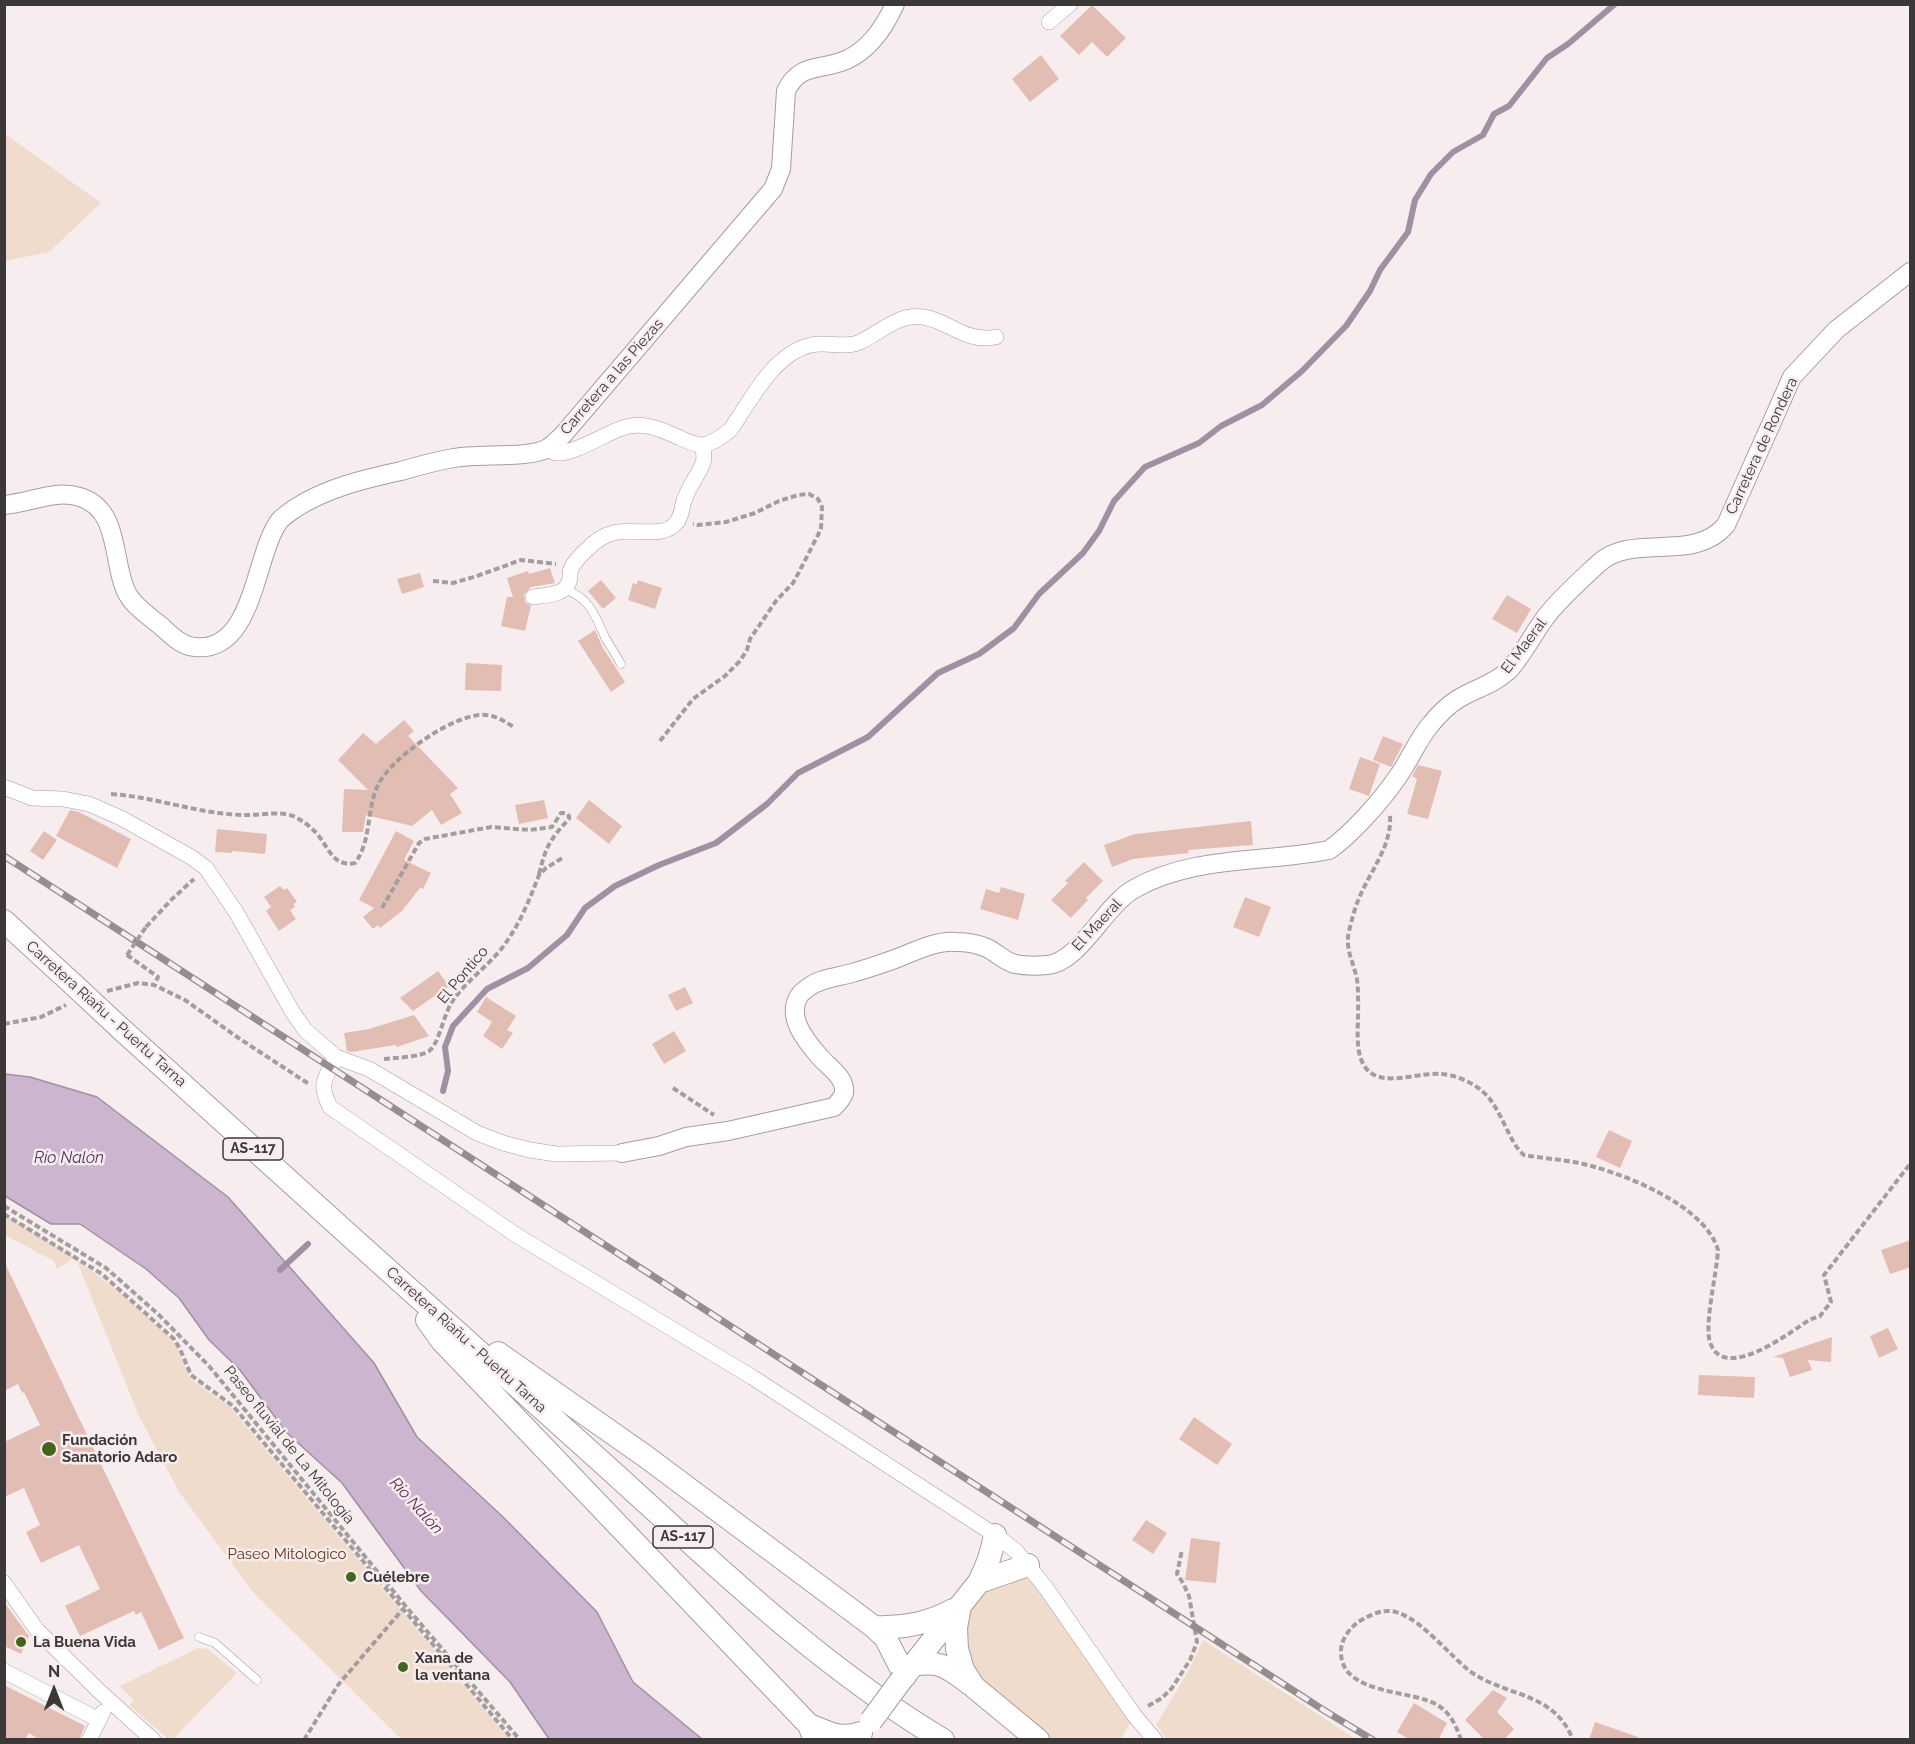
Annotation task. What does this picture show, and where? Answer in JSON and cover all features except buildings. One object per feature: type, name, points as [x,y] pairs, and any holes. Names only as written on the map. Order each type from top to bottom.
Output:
[{"type":"main road","name":"Carretera Riañu - Puertu Tarna","points":[[4,921],[73,995],[120,1028],[781,1623],[912,1721],[943,1740]]},
{"type":"main road","points":[[387,1270],[450,1349],[812,1732],[848,1737],[863,1733],[906,1673],[979,1582],[993,1548],[995,1535]]},
{"type":"main road","points":[[438,1316],[494,1350],[645,1456],[874,1627],[885,1637],[906,1673]]},
{"type":"main road","points":[[979,1582],[1028,1565]]},
{"type":"main road","points":[[874,1627],[914,1626],[938,1618],[960,1606]]},
{"type":"main road","points":[[960,1606],[956,1628],[957,1649],[963,1670],[974,1687]]},
{"type":"main road","points":[[906,1673],[930,1662],[941,1664],[974,1687],[1038,1740]]},
{"type":"street","name":"Carretera a las Piezas","points":[[547,449],[562,436],[773,189],[781,169],[786,91],[791,81],[799,73],[845,61],[854,56],[885,25],[896,4]]},
{"type":"street","points":[[1049,22],[1070,4]]},
{"type":"street","name":"Carretera de Rondera","points":[[1622,550],[1664,548],[1689,544],[1717,535],[1726,525],[1792,377],[1836,330],[1911,272]]},
{"type":"street","points":[[4,505],[56,495],[70,495],[92,503],[104,515],[109,526],[128,595],[178,641],[194,647],[207,646],[221,641],[235,628],[249,605],[273,534],[281,520],[295,508],[335,489],[357,481],[455,458],[533,454],[547,449],[556,453],[576,449],[620,429],[639,426],[657,428],[692,443],[703,445],[723,436],[731,429],[773,368],[781,360],[803,347],[824,343],[851,345],[861,342],[894,322],[909,317],[922,317],[976,337],[996,337]]},
{"type":"street","points":[[533,597],[557,594],[565,589],[569,582],[571,568],[604,536],[617,531],[660,532],[672,526],[681,515],[689,486],[703,463],[703,445]]},
{"type":"street","name":"El Maeral","points":[[622,1153],[659,1146],[686,1137],[734,1130],[834,1107],[841,1100],[844,1091],[837,1074],[819,1057],[796,1023],[795,1008],[799,996],[809,986],[924,948],[953,941],[979,945],[1014,963],[1050,965],[1065,958],[1079,946],[1117,901],[1130,890],[1147,881],[1212,865],[1329,850],[1342,841],[1383,796],[1398,777],[1420,737],[1444,709],[1500,677],[1511,667],[1547,616],[1601,561],[1622,550]]},
{"type":"street","points":[[4,787],[32,798],[63,799],[89,804],[121,818],[191,857],[206,868],[236,912],[305,1030],[336,1057],[369,1069],[477,1133],[503,1143],[556,1154],[622,1153]]},
{"type":"street","points":[[336,1057],[323,1082],[323,1092],[330,1107],[516,1235],[752,1377],[995,1535],[1016,1551],[1046,1588],[1134,1714],[1155,1740]]},
{"type":"street","points":[[4,1583],[37,1630],[153,1740]]},
{"type":"street","points":[[4,1671],[99,1720]]},
{"type":"street","points":[[72,1706],[84,1702],[98,1690]]},
{"type":"street","points":[[89,1740],[104,1709],[111,1702]]},
{"type":"lane","points":[[565,589],[585,600],[592,609],[621,664]]},
{"type":"lane","points":[[199,1637],[215,1643],[257,1680]]},
{"type":"path","points":[[660,741],[693,699],[725,676],[740,661],[750,639],[776,600],[793,583],[799,572],[821,529],[822,507],[818,499],[808,494],[779,501],[755,513],[726,522],[698,525],[687,522],[681,515]]},
{"type":"path","points":[[433,581],[453,583],[520,560],[552,563],[571,568]]},
{"type":"path","points":[[109,794],[126,795],[210,813],[286,814],[305,822],[333,858],[342,864],[349,864],[355,863],[362,853],[373,799],[379,783],[386,772],[408,753],[439,729],[476,716],[485,715],[499,719],[515,728]]},
{"type":"path","points":[[1383,796],[1389,809],[1391,826],[1359,897],[1348,942],[1349,956],[1358,987],[1359,1053],[1370,1073],[1386,1078],[1443,1074],[1468,1082],[1482,1091],[1492,1102],[1518,1151],[1524,1155],[1573,1161],[1616,1173],[1664,1194],[1685,1209],[1715,1240],[1718,1250],[1709,1334],[1714,1351],[1722,1356],[1733,1358],[1753,1354],[1809,1320],[1820,1317],[1831,1302],[1824,1275],[1911,1164]]},
{"type":"path","points":[[382,908],[419,843],[425,839],[491,827],[539,829],[552,827],[561,813],[566,813],[569,819],[546,848],[539,875]]},
{"type":"path","points":[[539,875],[564,857]]},
{"type":"path","points":[[154,984],[159,977],[127,955],[146,927],[206,868]]},
{"type":"path","name":"El Pontico","points":[[354,1063],[426,1053],[432,1049],[437,1043],[443,1018],[452,1002],[515,931],[539,875]]},
{"type":"path","points":[[106,991],[138,983],[154,984],[185,999],[240,1039],[323,1092]]},
{"type":"path","points":[[4,1024],[40,1017],[73,995]]},
{"type":"path","points":[[673,1088],[734,1130]]},
{"type":"path","name":"Paseo fluvial de La Mitología","points":[[4,1206],[106,1268],[158,1314],[209,1366],[404,1607],[520,1740]]},
{"type":"path","points":[[4,1214],[102,1274],[163,1328],[180,1349],[191,1375],[233,1406],[404,1607],[513,1740]]},
{"type":"path","points":[[1134,1714],[1161,1698],[1172,1688],[1195,1651],[1197,1642],[1189,1596],[1184,1583],[1177,1574],[1182,1550]]},
{"type":"path","points":[[304,1740],[338,1685],[404,1607]]},
{"type":"path","points":[[1461,1740],[1453,1723],[1439,1706],[1429,1701],[1375,1688],[1351,1675],[1344,1664],[1341,1653],[1346,1634],[1353,1625],[1366,1617],[1389,1610],[1402,1615],[1428,1632],[1475,1675],[1491,1684],[1528,1696],[1556,1713],[1573,1740]]},
{"type":"green space","points":[[4,133],[101,203],[49,252],[5,261]]},
{"type":"green space","points":[[4,1214],[75,1257],[57,1269],[54,1261],[5,1235]]},
{"type":"green space","name":"Paseo Mitologico","points":[[77,1261],[117,1290],[169,1337],[177,1347],[192,1380],[230,1407],[509,1739],[401,1739],[253,1592],[179,1492],[138,1414]]},
{"type":"green space","points":[[1028,1565],[1134,1715],[1121,1739],[1038,1740],[974,1687],[957,1649],[979,1582]]},
{"type":"green space","points":[[1203,1640],[1356,1739],[1167,1739],[1156,1725],[1189,1670]]},
{"type":"green space","points":[[198,1648],[208,1649],[237,1673],[173,1739],[168,1739],[129,1705],[134,1701],[120,1686]]},
{"type":"water","name":"Río Nalón","points":[[5,1074],[30,1077],[97,1097],[228,1197],[374,1363],[417,1437],[503,1517],[597,1612],[633,1682],[702,1739],[549,1739],[510,1682],[421,1591],[342,1483],[286,1432],[240,1370],[209,1340],[179,1298],[146,1269],[80,1224],[51,1224],[5,1196]]},
{"type":"waterway","points":[[443,1091],[448,1071],[445,1047],[453,1026],[487,989],[528,968],[567,935],[585,908],[615,886],[659,865],[716,843],[767,804],[798,773],[868,737],[938,673],[979,654],[1014,628],[1039,594],[1083,553],[1099,531],[1114,501],[1145,467],[1199,443],[1221,426],[1262,405],[1302,371],[1346,326],[1370,291],[1380,270],[1408,232],[1415,200],[1431,174],[1453,152],[1483,135],[1494,114],[1509,106],[1547,58],[1568,44],[1615,4]]},
{"type":"waterway","points":[[280,1270],[308,1244]]},
{"type":"railway","points":[[4,856],[1373,1740]]},
{"type":"place","name":"Fundación Sanatorio Adaro","points":[[49,1449]]},
{"type":"place","name":"Cuélebre","points":[[351,1577]]},
{"type":"place","name":"La Buena Vida","points":[[21,1642]]},
{"type":"place","name":"Xana de la ventana","points":[[403,1667]]}]
